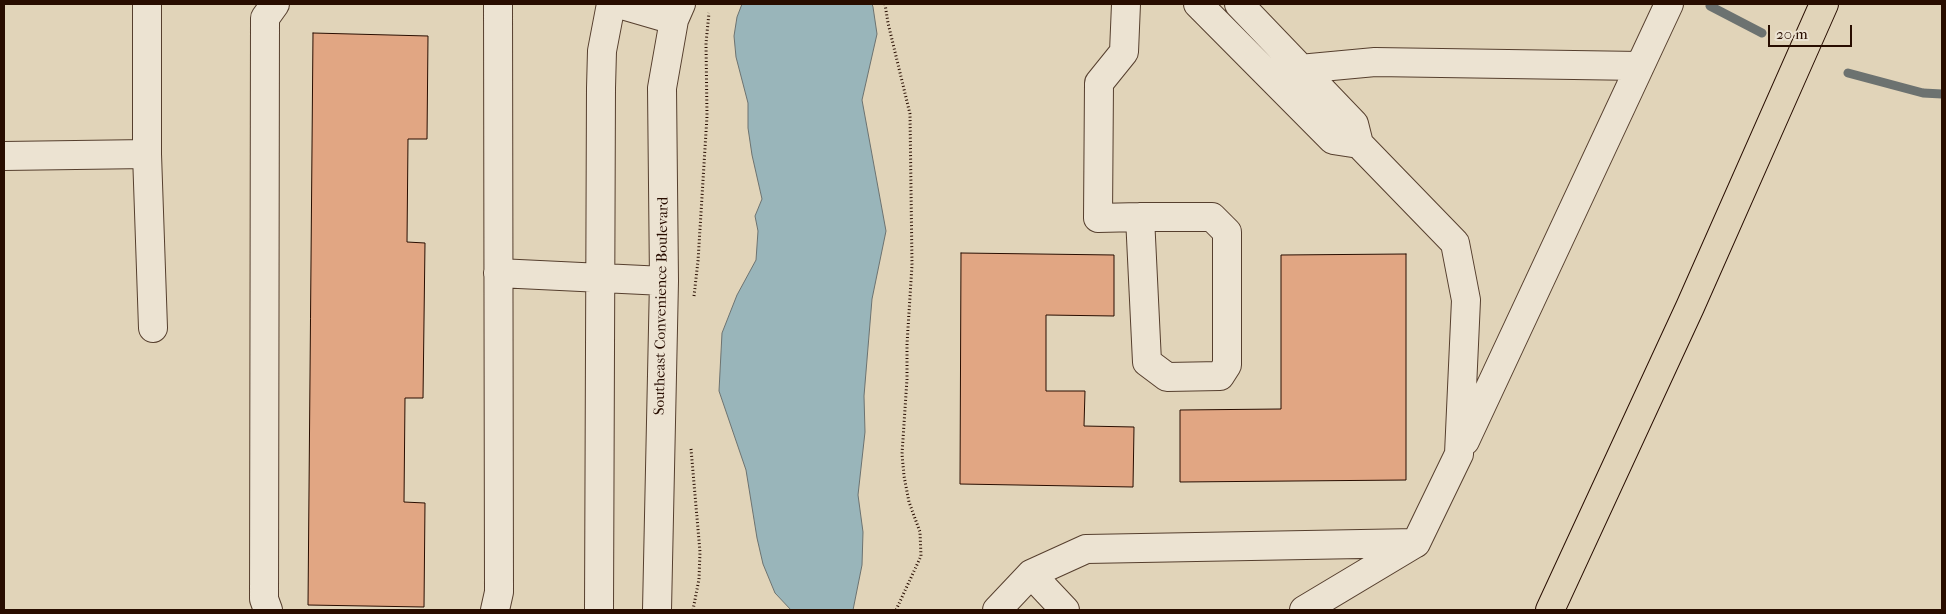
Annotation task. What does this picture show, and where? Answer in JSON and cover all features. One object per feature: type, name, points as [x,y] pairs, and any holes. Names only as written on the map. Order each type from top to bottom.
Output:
[{"type":"highway","points":[[1550,610],[1690,307],[1824,4]]},
{"type":"street","points":[[148,4],[148,154],[153,328]]},
{"type":"street","points":[[268,610],[264,599],[265,18],[275,4]]},
{"type":"street","points":[[495,610],[499,592],[498,4]]},
{"type":"street","points":[[599,610],[602,51],[611,4]]},
{"type":"street","points":[[619,4],[678,12]]},
{"type":"street","points":[[1126,4],[1124,52],[1099,83],[1098,218],[1212,217],[1227,232],[1227,365],[1220,376],[1167,377],[1147,362],[1140,218]]},
{"type":"street","points":[[1198,4],[1333,140],[1359,144]]},
{"type":"street","points":[[1239,4],[1354,124],[1359,144],[1455,243],[1466,300],[1459,454]]},
{"type":"street","points":[[1304,610],[1416,543],[1669,4]]},
{"type":"street","name":"Southeast Convenience Boulevard","points":[[657,610],[664,281],[662,88],[678,12]]},
{"type":"street","points":[[1265,72],[1374,62],[1640,66]]},
{"type":"street","points":[[4,156],[148,154]]},
{"type":"street","points":[[498,274],[664,281]]},
{"type":"street","points":[[997,610],[1031,574],[1086,549],[1416,543]]},
{"type":"street","points":[[1031,574],[1065,610]]},
{"type":"path","points":[[693,304],[698,261],[707,116],[706,43],[710,4]]},
{"type":"path","points":[[885,4],[910,114],[912,265],[902,454],[909,502],[920,532],[921,556],[896,610]]},
{"type":"path","points":[[690,440],[700,552],[699,579],[693,610]]},
{"type":"water","points":[[742,4],[872,4],[873,7],[877,34],[862,100],[886,231],[872,299],[864,396],[865,432],[858,495],[863,532],[862,565],[853,610],[791,610],[775,593],[763,564],[746,470],[719,391],[722,333],[737,295],[756,260],[758,231],[755,216],[762,199],[748,128],[748,103],[736,57],[734,36],[737,17]]},
{"type":"building","points":[[313,33],[428,36],[427,139],[408,139],[407,242],[425,243],[423,398],[405,398],[404,502],[425,503],[424,607],[308,605]]},
{"type":"building","points":[[961,253],[1114,255],[1114,316],[1046,315],[1046,391],[1085,391],[1084,426],[1134,427],[1133,487],[960,484]]},
{"type":"building","points":[[1406,254],[1406,480],[1180,482],[1180,410],[1281,409],[1281,255]]},
{"type":"waterway","points":[[1710,6],[1762,33]]},
{"type":"waterway","points":[[1848,73],[1923,93],[1942,94]]}]
